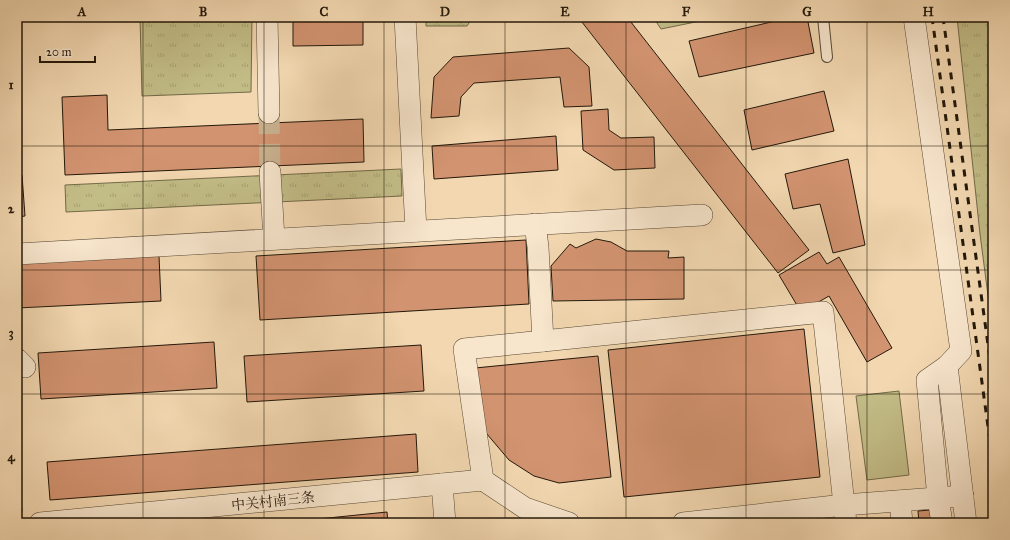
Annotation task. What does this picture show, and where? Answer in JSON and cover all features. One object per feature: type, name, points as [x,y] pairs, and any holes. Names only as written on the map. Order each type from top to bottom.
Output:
[{"type":"street","points":[[267,17],[269,113]]},
{"type":"street","points":[[405,17],[416,231]]},
{"type":"street","points":[[914,17],[961,351],[947,366],[927,380],[938,498],[942,523]]},
{"type":"street","points":[[270,172],[274,239]]},
{"type":"street","points":[[17,254],[702,215]]},
{"type":"street","points":[[535,224],[538,247],[543,341]]},
{"type":"street","points":[[569,523],[525,508],[483,480],[464,349],[823,312],[845,514]]},
{"type":"street","points":[[947,366],[966,523]]},
{"type":"street","name":"中关村南三条","points":[[40,523],[483,480]]},
{"type":"street","points":[[442,484],[445,523]]},
{"type":"street","points":[[683,523],[845,514],[900,501],[963,496]]},
{"type":"street","points":[[900,501],[902,523]]},
{"type":"lane","points":[[823,17],[827,57]]},
{"type":"green space","points":[[140,17],[252,17],[251,92],[142,96]]},
{"type":"green space","points":[[426,17],[473,17],[467,26],[426,26]]},
{"type":"green space","points":[[653,17],[720,17],[661,29]]},
{"type":"green space","points":[[957,17],[993,17],[993,334],[980,234]]},
{"type":"green space","points":[[401,169],[402,196],[66,212],[65,185]]},
{"type":"green space","points":[[899,391],[909,475],[867,480],[856,396]]},
{"type":"building","points":[[293,17],[363,17],[363,45],[293,46]]},
{"type":"building","points":[[578,17],[627,17],[809,250],[778,273]]},
{"type":"building","points":[[793,17],[807,17],[814,53],[699,77],[689,41]]},
{"type":"building","points":[[569,48],[589,67],[592,106],[564,107],[560,77],[474,83],[461,97],[459,116],[431,118],[434,77],[453,57]]},
{"type":"building","points":[[824,91],[834,131],[752,150],[744,110]]},
{"type":"building","points":[[107,95],[108,130],[363,119],[364,162],[65,175],[62,97]]},
{"type":"building","points":[[608,109],[609,130],[621,138],[654,137],[655,168],[614,170],[583,150],[581,111]]},
{"type":"building","points":[[556,136],[558,170],[434,179],[432,146]]},
{"type":"building","points":[[848,159],[865,245],[833,253],[820,204],[793,209],[785,174]]},
{"type":"building","points":[[17,175],[22,175],[25,216],[17,217]]},
{"type":"building","points":[[596,239],[611,242],[627,251],[669,251],[668,258],[684,257],[684,299],[553,301],[551,266],[570,244],[576,248]]},
{"type":"building","points":[[526,240],[529,304],[260,320],[256,256]]},
{"type":"building","points":[[819,252],[827,264],[839,257],[892,348],[867,362],[829,296],[801,312],[779,275]]},
{"type":"building","points":[[159,256],[161,301],[17,308],[17,263]]},
{"type":"building","points":[[804,329],[820,477],[624,497],[608,350]]},
{"type":"building","points":[[214,342],[217,388],[41,399],[38,353]]},
{"type":"building","points":[[421,345],[424,391],[247,402],[244,356]]},
{"type":"building","points":[[598,356],[611,477],[559,483],[534,476],[509,460],[481,427],[475,368]]},
{"type":"building","points":[[416,434],[418,472],[50,500],[47,462]]},
{"type":"building","points":[[19,482],[22,511],[17,512],[17,483]]},
{"type":"building","points":[[930,510],[931,523],[919,523],[918,511]]},
{"type":"building","points":[[387,512],[388,523],[319,523],[318,519]]},
{"type":"building","points":[[832,519],[833,523],[790,523]]},
{"type":"tunnel","points":[[269,113],[270,172]]},
{"type":"railway","points":[[932,17],[993,463]]},
{"type":"railway","points":[[943,17],[993,381]]}]
